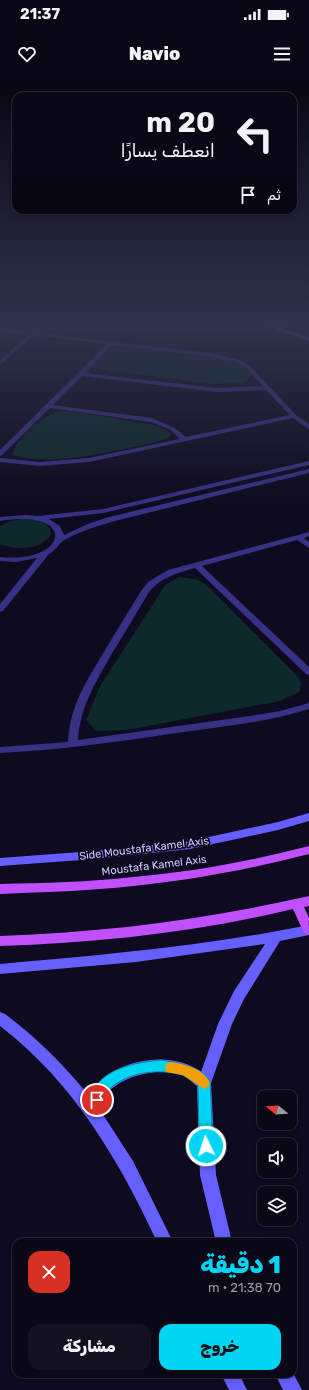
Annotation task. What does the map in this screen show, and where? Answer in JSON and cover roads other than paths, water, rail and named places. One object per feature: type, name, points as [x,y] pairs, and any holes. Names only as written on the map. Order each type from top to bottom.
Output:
[{"type":"main road","name":"Moustafa Kamel Axis","points":[[0,889],[99,885],[151,880],[250,865],[309,850]]},
{"type":"main road","points":[[0,941],[53,939],[156,930],[215,921],[309,901]]},
{"type":"main road","points":[[297,904],[309,930]]},
{"type":"street","points":[[0,454],[70,385]]},
{"type":"street","points":[[172,385],[212,390],[268,388]]},
{"type":"street","points":[[265,385],[294,416],[309,427]]},
{"type":"street","points":[[49,406],[152,420],[173,429],[184,439]]},
{"type":"street","points":[[0,460],[40,464],[88,460],[294,416]]},
{"type":"street","points":[[0,515],[39,518],[103,511],[309,462]]},
{"type":"street","points":[[0,609],[47,552],[58,541],[75,533],[112,519],[309,471]]},
{"type":"street","points":[[0,519],[13,517]]},
{"type":"street","points":[[39,518],[49,522],[57,528],[60,534],[58,541]]},
{"type":"street","points":[[73,744],[74,725],[87,688],[145,592],[160,578],[171,572],[309,534]]},
{"type":"street","points":[[298,537],[309,546]]},
{"type":"street","points":[[0,558],[26,558],[47,552]]},
{"type":"street","points":[[196,565],[309,672]]},
{"type":"street","points":[[0,750],[28,749],[73,744],[268,716],[309,706]]},
{"type":"street","name":"Side Moustafa Kamel Axis","points":[[0,862],[94,855],[190,845],[278,826],[309,817]]},
{"type":"street","points":[[0,969],[136,957],[276,937],[309,930]]},
{"type":"street","points":[[223,1238],[208,1175],[204,1082],[225,1024],[240,995],[276,937]]},
{"type":"street","points":[[0,1018],[13,1028],[51,1064],[92,1111],[114,1142],[163,1238]]},
{"type":"street","points":[[92,1111],[101,1089],[118,1076],[140,1068],[161,1066],[186,1070],[204,1082]]},
{"type":"street","points":[[232,1378],[238,1390]]},
{"type":"street","points":[[286,1378],[293,1390]]}]
